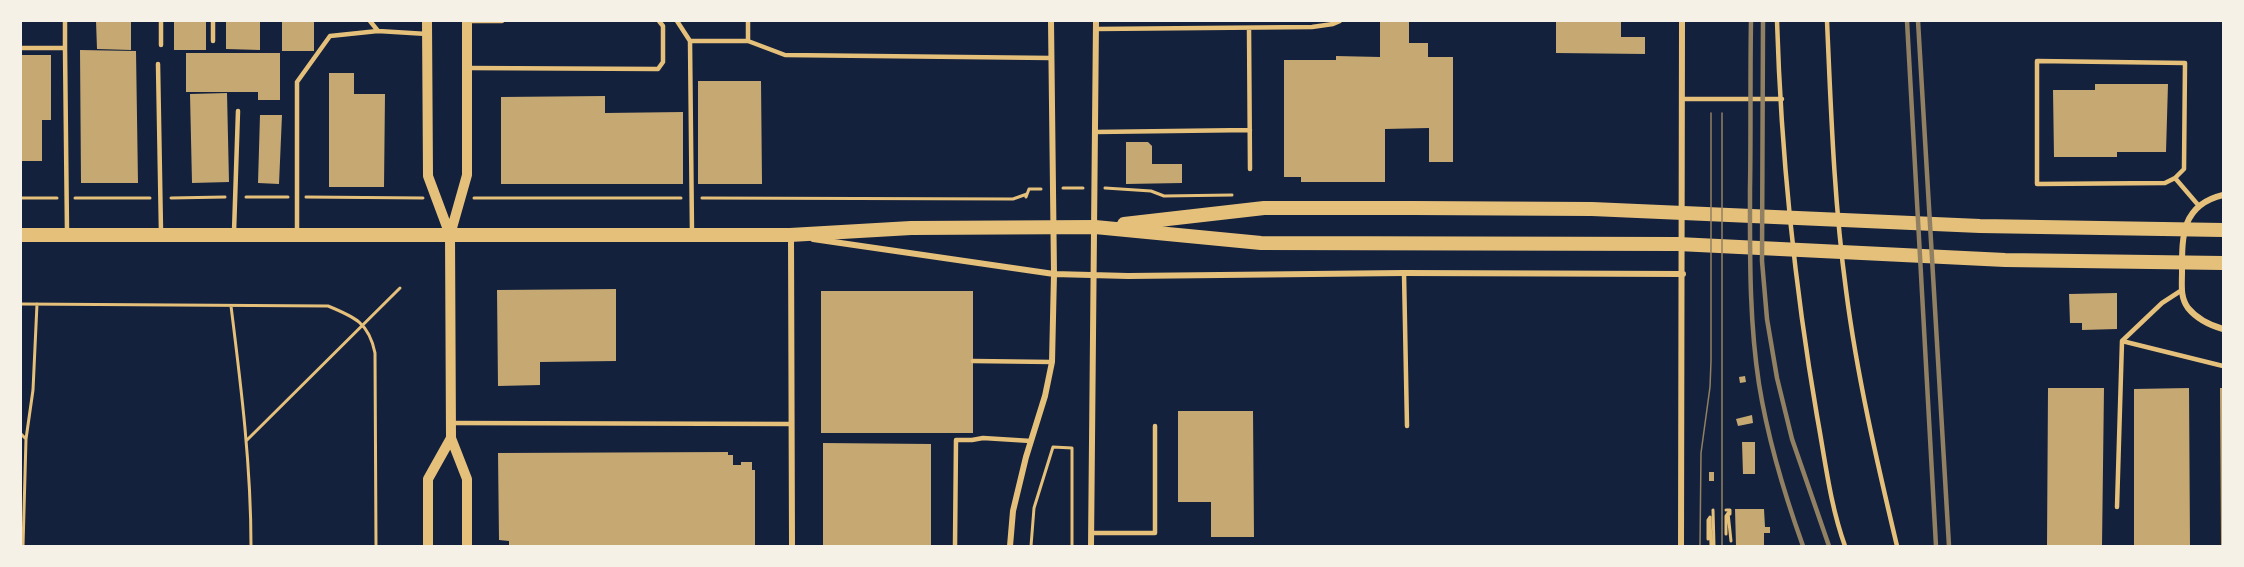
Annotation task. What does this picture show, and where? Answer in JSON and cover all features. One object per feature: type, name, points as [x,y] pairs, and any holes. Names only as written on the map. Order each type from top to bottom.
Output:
[{"type":"main road","points":[[1095,227],[1264,207],[1413,207],[1592,209],[1980,226],[2223,230]]},
{"type":"main road","points":[[21,235],[790,236],[911,228],[1095,227],[1261,243],[1678,244],[2005,260],[2223,263]]},
{"type":"street","points":[[427,21],[428,176],[450,235]]},
{"type":"street","points":[[467,21],[467,175],[450,235],[451,438],[467,479],[467,546]]},
{"type":"street","points":[[1010,546],[1013,511],[1052,362],[1054,227],[1051,21]]},
{"type":"street","points":[[1091,546],[1096,21]]},
{"type":"street","points":[[1681,546],[1682,21]]},
{"type":"street","points":[[2223,195],[2199,206],[2188,220],[2183,234],[2182,247],[2182,290],[2188,307],[2198,317],[2223,329]]},
{"type":"street","points":[[792,546],[790,236],[1054,274],[1128,276],[1404,273],[1683,274]]},
{"type":"street","points":[[428,546],[428,479],[451,438]]},
{"type":"lane","points":[[65,21],[67,235]]},
{"type":"lane","points":[[161,21],[161,45]]},
{"type":"lane","points":[[213,21],[213,41]]},
{"type":"lane","points":[[370,21],[378,31]]},
{"type":"lane","points":[[467,21],[502,21]]},
{"type":"lane","points":[[467,68],[658,69],[663,62],[663,26],[659,21]]},
{"type":"lane","points":[[677,21],[690,41],[692,236]]},
{"type":"lane","points":[[748,21],[748,41]]},
{"type":"lane","points":[[1096,29],[1312,27],[1340,21]]},
{"type":"lane","points":[[1777,21],[1795,263],[1821,436],[1839,530],[1845,546]]},
{"type":"lane","points":[[1827,21],[1836,192],[1846,293],[1875,447],[1897,546]]},
{"type":"lane","points":[[1249,28],[1250,170]]},
{"type":"lane","points":[[297,235],[297,82],[330,36],[378,31],[427,34]]},
{"type":"lane","points":[[690,41],[748,41],[785,55],[1051,58]]},
{"type":"lane","points":[[21,48],[65,48]]},
{"type":"lane","points":[[2037,61],[2185,63],[2184,170],[2175,178],[2165,183],[2037,184],[2037,61]]},
{"type":"lane","points":[[158,64],[161,235]]},
{"type":"lane","points":[[1683,99],[1782,99]]},
{"type":"lane","points":[[234,235],[238,111]]},
{"type":"lane","points":[[1095,132],[1250,130]]},
{"type":"lane","points":[[2175,178],[2199,206]]},
{"type":"lane","points":[[1404,273],[1407,426]]},
{"type":"lane","points":[[2117,507],[2122,341],[2162,303],[2182,290]]},
{"type":"lane","points":[[2122,341],[2223,366]]},
{"type":"lane","points":[[973,361],[1052,362]]},
{"type":"lane","points":[[451,423],[791,424]]},
{"type":"lane","points":[[1091,533],[1155,533],[1155,426]]},
{"type":"lane","points":[[955,546],[956,440],[983,438],[1031,441]]},
{"type":"path","points":[[501,198],[1012,199],[1027,196],[1029,189],[1151,191],[1164,196]]},
{"type":"path","points":[[21,198],[392,198]]},
{"type":"path","points":[[246,441],[400,288]]},
{"type":"path","points":[[21,304],[328,306],[347,314],[364,326],[372,339],[375,353],[376,546]]},
{"type":"path","points":[[23,546],[26,439],[33,390],[37,304]]},
{"type":"path","points":[[231,306],[246,441],[250,546]]},
{"type":"path","points":[[21,434],[26,439]]},
{"type":"path","points":[[1030,546],[1034,508],[1053,447],[1072,448],[1072,546]]},
{"type":"path","points":[[1713,510],[1714,546]]},
{"type":"path","points":[[1726,510],[1730,510],[1731,546]]},
{"type":"path","points":[[1726,534],[1728,513],[1731,541]]},
{"type":"path","points":[[1708,538],[1710,517],[1711,546],[1714,546]]},
{"type":"building","points":[[96,21],[131,21],[131,50],[97,49]]},
{"type":"building","points":[[174,21],[206,21],[206,50],[174,50]]},
{"type":"building","points":[[226,21],[260,21],[260,50],[226,49]]},
{"type":"building","points":[[282,21],[314,21],[314,51],[282,51]]},
{"type":"building","points":[[1380,21],[1409,21],[1409,43],[1428,43],[1428,57],[1453,57],[1453,162],[1429,162],[1429,128],[1385,129],[1385,182],[1301,182],[1301,177],[1284,177],[1284,60],[1336,60],[1336,56],[1380,57]]},
{"type":"building","points":[[1556,21],[1621,21],[1621,37],[1645,37],[1645,54],[1556,53]]},
{"type":"building","points":[[80,50],[136,51],[138,183],[81,183]]},
{"type":"building","points":[[186,53],[280,53],[280,100],[258,100],[258,92],[186,92]]},
{"type":"building","points":[[21,55],[51,55],[51,120],[42,120],[42,161],[21,161]]},
{"type":"building","points":[[329,73],[354,73],[354,94],[385,94],[384,187],[329,187]]},
{"type":"building","points":[[698,81],[761,81],[762,184],[698,184]]},
{"type":"building","points":[[2095,84],[2168,84],[2166,152],[2117,152],[2117,157],[2054,157],[2053,90],[2095,90]]},
{"type":"building","points":[[227,93],[229,182],[192,183],[190,94]]},
{"type":"building","points":[[605,96],[605,113],[683,112],[683,184],[501,184],[501,97]]},
{"type":"building","points":[[260,115],[282,115],[279,184],[258,183]]},
{"type":"building","points":[[1126,142],[1148,142],[1152,146],[1152,164],[1182,164],[1182,183],[1126,184]]},
{"type":"building","points":[[616,289],[616,361],[540,362],[540,385],[498,386],[497,290]]},
{"type":"building","points":[[821,291],[973,291],[973,433],[821,433]]},
{"type":"building","points":[[2117,293],[2117,329],[2082,330],[2082,323],[2070,323],[2069,294]]},
{"type":"building","points":[[1745,376],[1746,382],[1740,383],[1739,377]]},
{"type":"building","points":[[2048,388],[2104,388],[2102,546],[2047,546]]},
{"type":"building","points":[[2189,388],[2190,546],[2134,546],[2134,389]]},
{"type":"building","points":[[2220,388],[2223,388],[2223,546],[2221,546]]},
{"type":"building","points":[[1178,411],[1253,411],[1254,537],[1211,537],[1211,502],[1178,502]]},
{"type":"building","points":[[1752,415],[1753,423],[1738,426],[1736,419]]},
{"type":"building","points":[[1742,442],[1755,442],[1755,474],[1743,474]]},
{"type":"building","points":[[823,443],[931,444],[931,546],[823,546]]},
{"type":"building","points":[[728,452],[728,455],[733,455],[733,465],[752,462],[752,470],[755,470],[755,546],[509,546],[509,541],[499,540],[498,453]]},
{"type":"building","points":[[1709,472],[1714,472],[1714,481],[1709,481]]},
{"type":"building","points":[[1735,509],[1764,509],[1765,527],[1770,527],[1770,533],[1764,533],[1764,546],[1736,546]]},
{"type":"tram line","points":[[1700,546],[1701,453],[1710,387],[1711,361],[1711,113]]},
{"type":"tram line","points":[[1722,113],[1722,546]]},
{"type":"railway","points":[[1751,21],[1750,262],[1756,360],[1772,446],[1803,546]]},
{"type":"railway","points":[[1763,21],[1762,261],[1767,319],[1777,378],[1792,439],[1829,546]]},
{"type":"railway","points":[[1907,21],[1936,546]]},
{"type":"railway","points":[[1918,21],[1949,546]]}]
